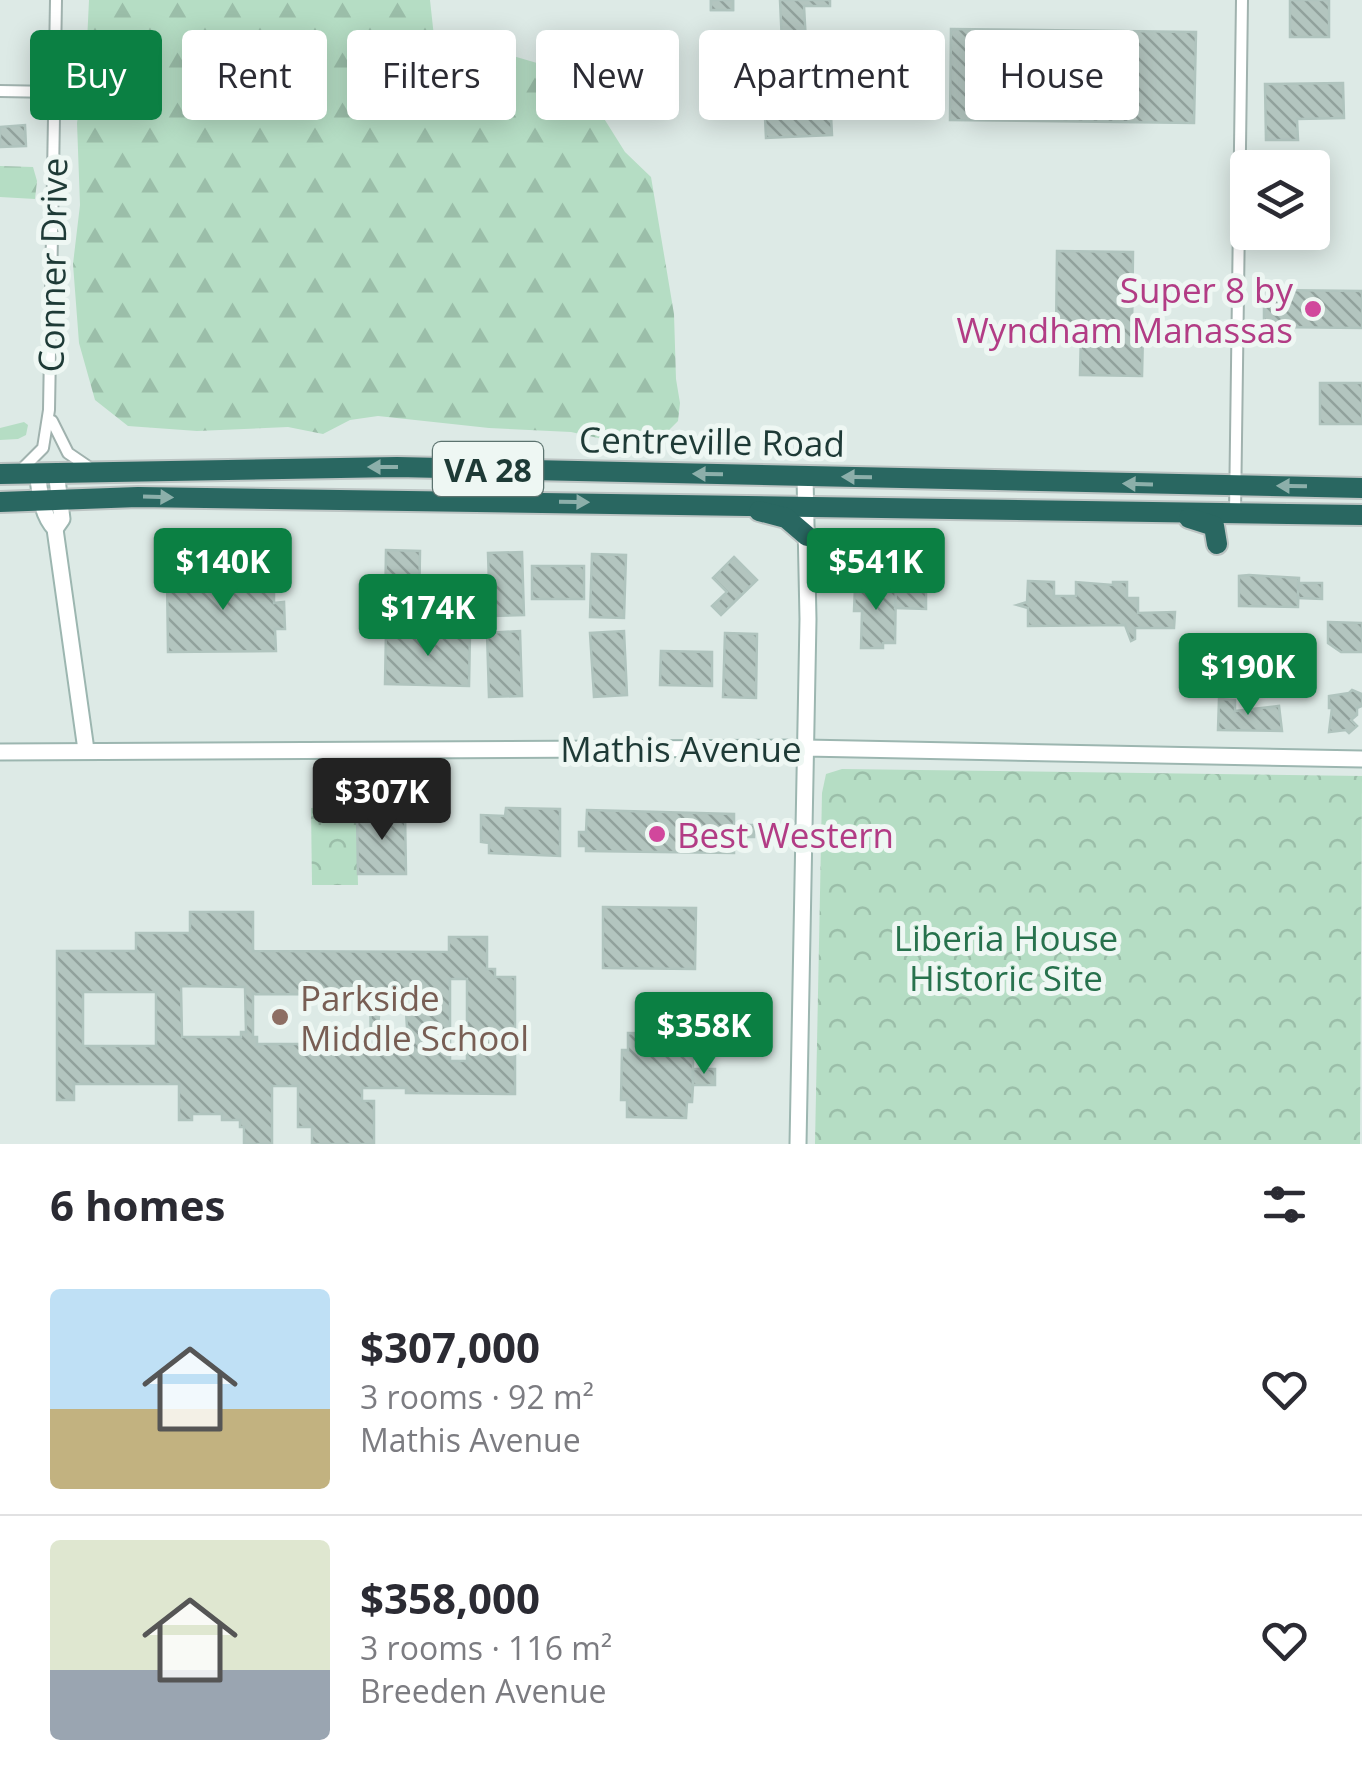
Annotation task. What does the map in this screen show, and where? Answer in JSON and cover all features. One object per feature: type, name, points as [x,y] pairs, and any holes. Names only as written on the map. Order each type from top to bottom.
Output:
[{"type":"highway","name":"Centreville Road","points":[[8,474],[397,467],[1362,488]]},
{"type":"highway","name":"Centreville Road","points":[[0,502],[138,496],[1362,515]]},
{"type":"highway","points":[[728,504],[786,518],[806,536]]},
{"type":"highway","points":[[1169,510],[1212,525],[1217,544]]},
{"type":"street","name":"Conner Drive","points":[[56,0],[56,30]]},
{"type":"street","points":[[1236,512],[1242,0]]},
{"type":"street","points":[[0,92],[30,92]]},
{"type":"street","name":"Conner Drive","points":[[8,474],[43,448],[49,410],[54,120]]},
{"type":"street","name":"Conner Drive","points":[[49,410],[66,450],[94,470]]},
{"type":"street","points":[[47,472],[51,499],[62,519],[55,529],[86,750]]},
{"type":"street","points":[[798,1144],[806,476]]},
{"type":"street","name":"Mathis Avenue","points":[[0,752],[805,748],[1362,758]]},
{"type":"green space","points":[[89,0],[430,0],[433,30],[347,30],[347,120],[516,120],[516,57],[536,63],[536,120],[605,120],[625,152],[651,177],[674,314],[678,421],[666,433],[645,434],[621,443],[571,432],[378,416],[350,420],[323,434],[288,427],[197,431],[128,426],[95,400],[79,343],[73,264],[80,205],[77,123],[162,120],[162,30],[88,30]]},
{"type":"green space","points":[[0,166],[33,167],[37,181],[35,199],[0,197]]},
{"type":"green space","points":[[24,422],[28,425],[26,435],[0,440],[0,428]]},
{"type":"green space","name":"Liberia House Historic Site","points":[[842,769],[1362,776],[1360,1144],[815,1144],[822,793],[826,774]]},
{"type":"green space","points":[[356,807],[358,885],[312,885],[311,808]]},
{"type":"building","points":[[711,0],[733,0],[733,10],[711,10]]},
{"type":"building","points":[[711,0],[733,0],[733,10],[711,10]]},
{"type":"building","points":[[780,0],[830,0],[830,6],[804,6],[805,30],[781,30]]},
{"type":"building","points":[[1290,0],[1329,0],[1329,37],[1290,37]]},
{"type":"building","points":[[951,29],[1033,30],[965,30],[965,120],[1139,120],[1139,31],[1196,32],[1194,123],[950,120]]},
{"type":"building","points":[[1343,83],[1344,118],[1297,119],[1298,140],[1266,140],[1265,84]]},
{"type":"building","points":[[765,120],[831,120],[832,135],[766,138]]},
{"type":"building","points":[[25,125],[26,146],[0,147],[0,127]]},
{"type":"building","points":[[1057,251],[1133,252],[1132,333],[1143,333],[1142,376],[1080,375],[1081,334],[1056,334]]},
{"type":"building","name":"Super 8 by Wyndham Manassas","points":[[1264,290],[1362,291],[1362,328],[1264,327]]},
{"type":"building","points":[[1320,383],[1362,383],[1362,424],[1320,424]]},
{"type":"building","points":[[386,550],[420,551],[419,614],[385,614]]},
{"type":"building","points":[[522,552],[524,615],[490,616],[488,553]]},
{"type":"building","points":[[592,554],[626,555],[624,618],[590,617]]},
{"type":"building","points":[[734,557],[757,580],[721,615],[712,606],[727,592],[713,578]]},
{"type":"building","points":[[532,566],[584,566],[584,599],[532,599]]},
{"type":"building","points":[[274,574],[274,603],[284,602],[285,629],[275,629],[276,651],[168,652],[167,576]]},
{"type":"building","points":[[1239,576],[1299,578],[1298,607],[1239,606]]},
{"type":"building","points":[[864,577],[869,583],[896,583],[895,643],[883,643],[883,648],[861,648],[862,611],[854,611],[855,587],[862,587],[858,583]]},
{"type":"building","points":[[1028,581],[1054,582],[1054,596],[1076,596],[1076,582],[1127,582],[1127,598],[1138,598],[1138,613],[1175,612],[1174,628],[1135,628],[1135,639],[1131,641],[1125,625],[1028,626],[1028,608],[1017,605],[1027,602]]},
{"type":"building","points":[[1298,583],[1322,583],[1322,599],[1298,598]]},
{"type":"building","points":[[896,592],[926,592],[926,609],[895,608]]},
{"type":"building","points":[[1328,622],[1362,623],[1362,652],[1341,652],[1328,643]]},
{"type":"building","points":[[386,631],[470,633],[469,686],[385,684]]},
{"type":"building","points":[[520,631],[522,696],[489,697],[487,633]]},
{"type":"building","points":[[624,631],[627,695],[594,697],[590,633]]},
{"type":"building","points":[[725,633],[757,634],[756,698],[723,697]]},
{"type":"building","points":[[661,651],[712,652],[712,686],[660,685]]},
{"type":"building","points":[[1352,690],[1362,694],[1362,706],[1351,720],[1357,726],[1349,733],[1329,732],[1329,696]]},
{"type":"building","points":[[1219,699],[1235,700],[1235,711],[1279,706],[1282,731],[1218,730]]},
{"type":"building","points":[[506,808],[560,809],[560,856],[489,853],[489,843],[481,842],[481,815],[505,816]]},
{"type":"building","name":"Best Western","points":[[587,810],[734,814],[734,853],[586,851],[586,846],[579,846],[579,832],[586,832]]},
{"type":"building","points":[[405,812],[406,874],[358,874],[357,813]]},
{"type":"building","points":[[734,825],[754,825],[754,837],[734,837]]},
{"type":"building","points":[[603,907],[696,908],[695,969],[603,968]]},
{"type":"building","points":[[190,912],[253,912],[253,951],[449,952],[449,937],[487,937],[487,969],[495,969],[495,977],[515,977],[515,1094],[406,1093],[406,1088],[362,1088],[362,1101],[374,1101],[374,1144],[312,1144],[312,1127],[298,1127],[298,1086],[272,1086],[272,1144],[244,1144],[240,1120],[222,1120],[222,1114],[192,1114],[192,1120],[179,1120],[179,1084],[74,1084],[74,1100],[57,1100],[57,951],[136,951],[136,933],[190,933]],"holes":[[[450,979],[467,979],[467,1061],[450,1061]],[[181,986],[245,987],[246,1032],[241,1032],[241,1037],[182,1037]],[[83,992],[156,992],[156,1046],[83,1046]],[[253,994],[405,995],[408,1044],[257,1044],[257,1037],[253,1037]]]},
{"type":"building","points":[[370,995],[376,995],[379,1016],[376,1044],[371,1044]]},
{"type":"building","points":[[628,1033],[688,1034],[688,1052],[693,1052],[693,1085],[686,1118],[627,1117],[627,1100],[621,1100],[622,1050],[628,1050]]},
{"type":"building","points":[[693,1069],[715,1069],[715,1085],[693,1085]]},
{"type":"place","name":"Super 8 by Wyndham Manassas","points":[[1313,309]]},
{"type":"place","name":"Best Western","points":[[657,834]]},
{"type":"place","name":"Parkside Middle School","points":[[280,1017]]}]
